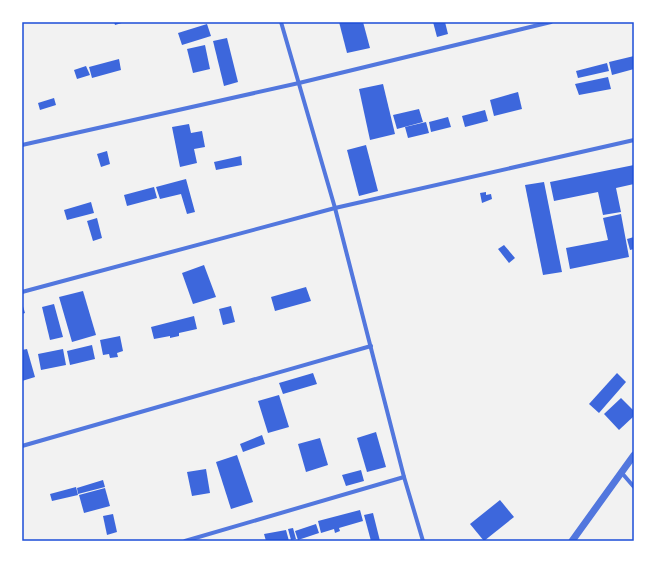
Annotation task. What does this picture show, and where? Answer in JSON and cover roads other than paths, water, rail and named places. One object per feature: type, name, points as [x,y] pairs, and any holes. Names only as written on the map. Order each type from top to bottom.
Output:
[{"type":"street","points":[[281,22],[335,208],[404,477],[422,541]]},
{"type":"street","points":[[22,145],[299,83],[551,22]]},
{"type":"street","points":[[22,292],[335,208],[634,140]]},
{"type":"street","points":[[22,446],[371,346]]},
{"type":"street","points":[[572,541],[634,456]]},
{"type":"street","points":[[622,472],[634,487]]},
{"type":"street","points":[[185,541],[404,477]]}]
